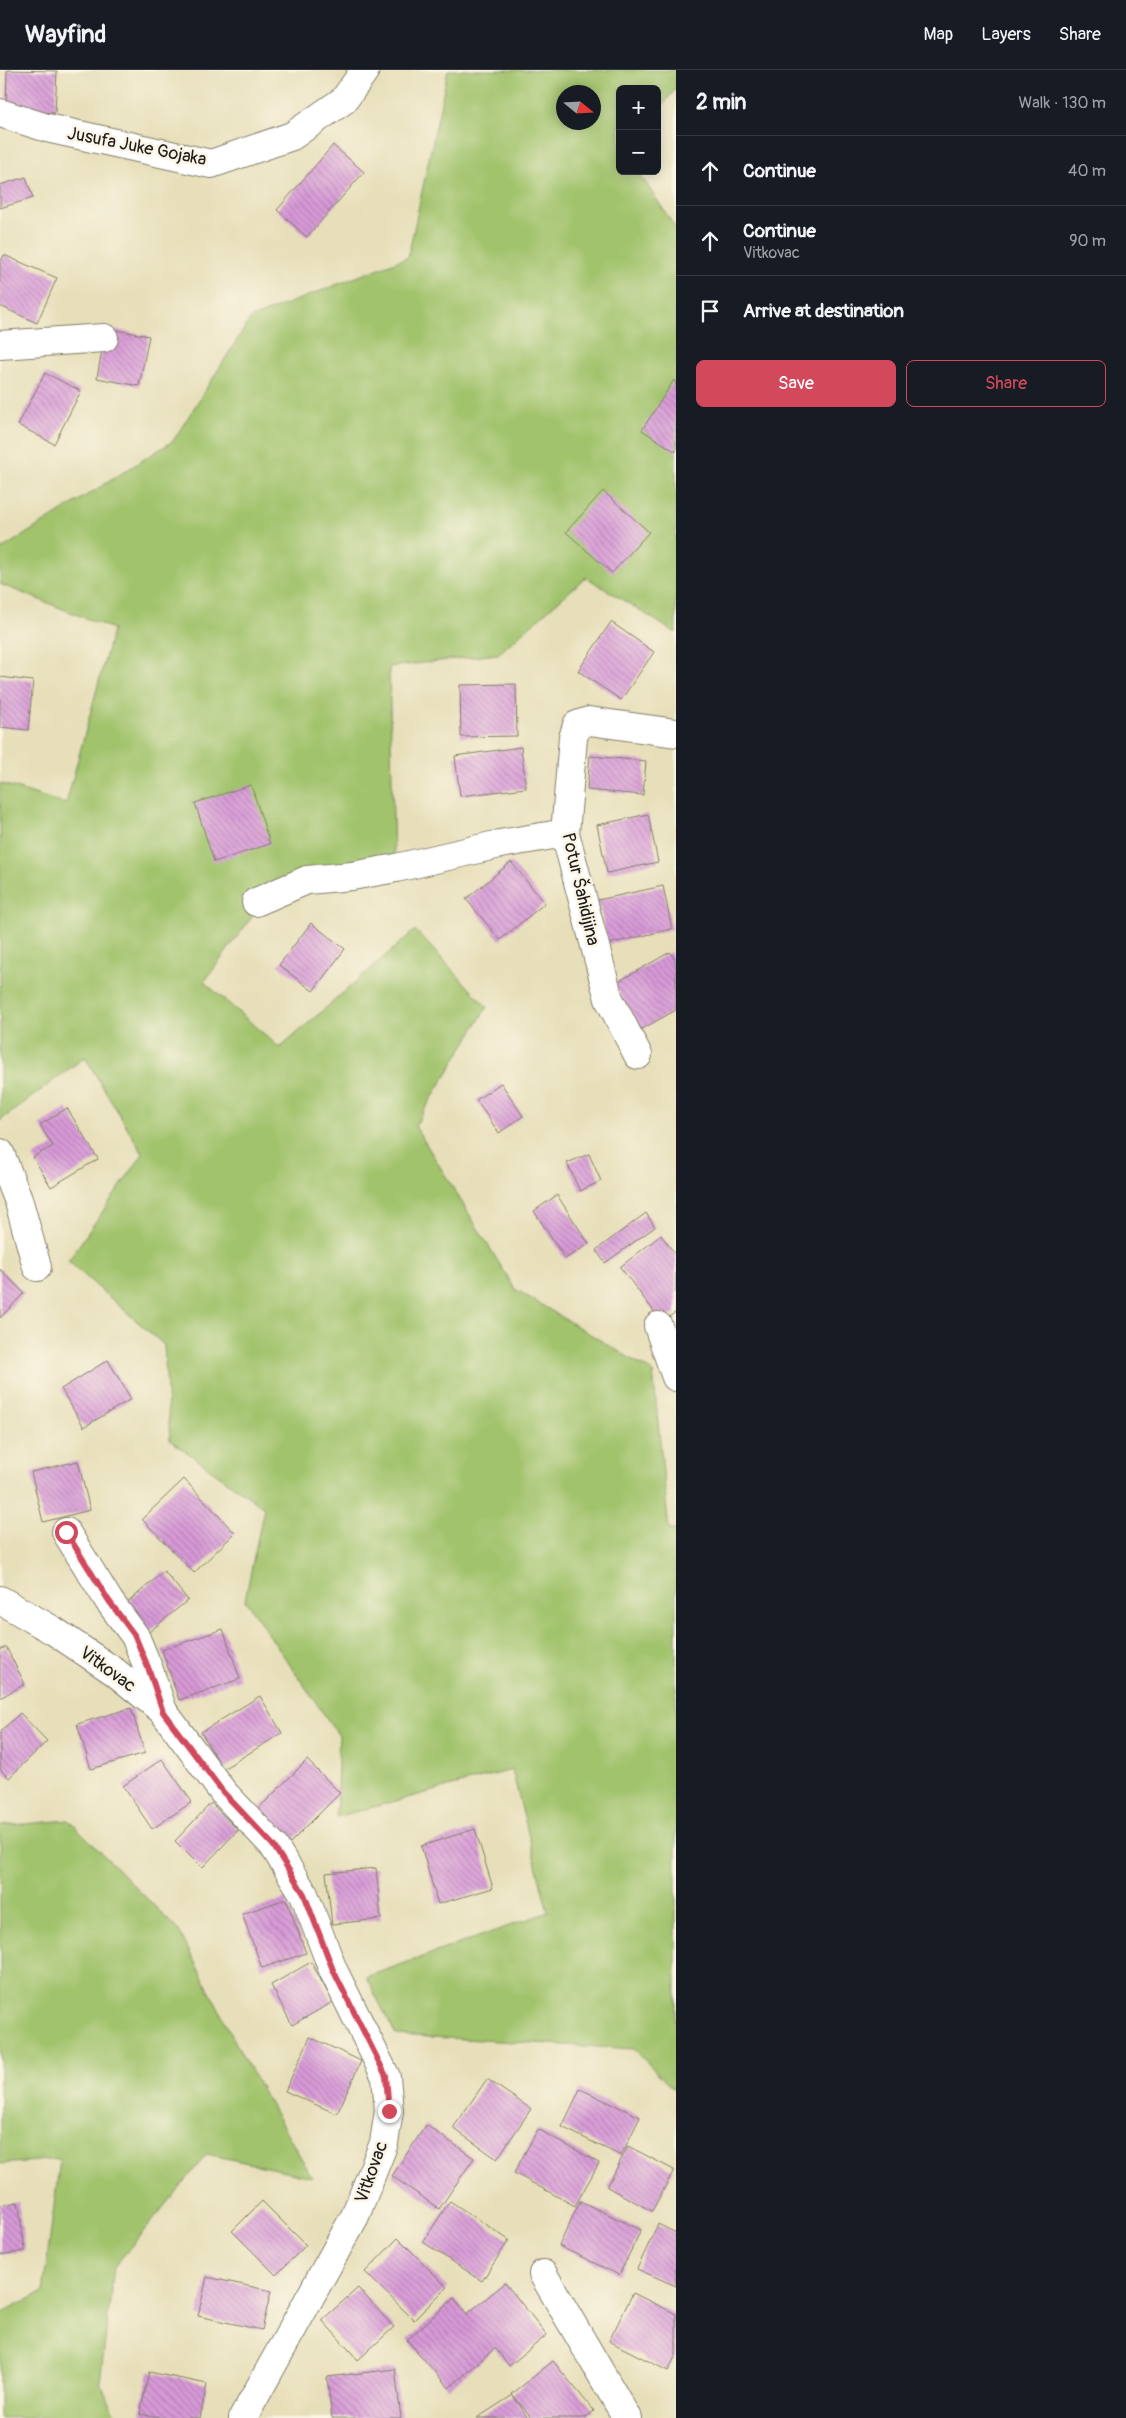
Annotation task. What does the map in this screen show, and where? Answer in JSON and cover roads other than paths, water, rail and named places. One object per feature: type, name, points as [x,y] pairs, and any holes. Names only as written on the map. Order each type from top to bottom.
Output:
[{"type":"street","name":"Jusufa Juke Gojaka","points":[[0,113],[47,128],[211,164],[292,136],[344,100],[365,70]]},
{"type":"street","points":[[0,345],[104,338]]},
{"type":"street","name":"Potur Šahidijina","points":[[638,1056],[609,999],[565,833],[573,738],[577,725],[589,721],[676,733]]},
{"type":"street","points":[[256,902],[307,880],[352,876],[396,868],[500,844],[565,833]]},
{"type":"street","points":[[0,1153],[19,1202],[38,1266]]},
{"type":"street","points":[[658,1326],[676,1377]]},
{"type":"street","points":[[66,1532],[109,1601],[135,1636],[163,1712]]},
{"type":"street","name":"Vitkovac","points":[[0,1600],[54,1630],[115,1672],[163,1712],[223,1792],[273,1845],[304,1894],[333,1970],[386,2076],[389,2111],[384,2143],[355,2216],[243,2418]]},
{"type":"street","points":[[542,2274],[627,2418]]}]
